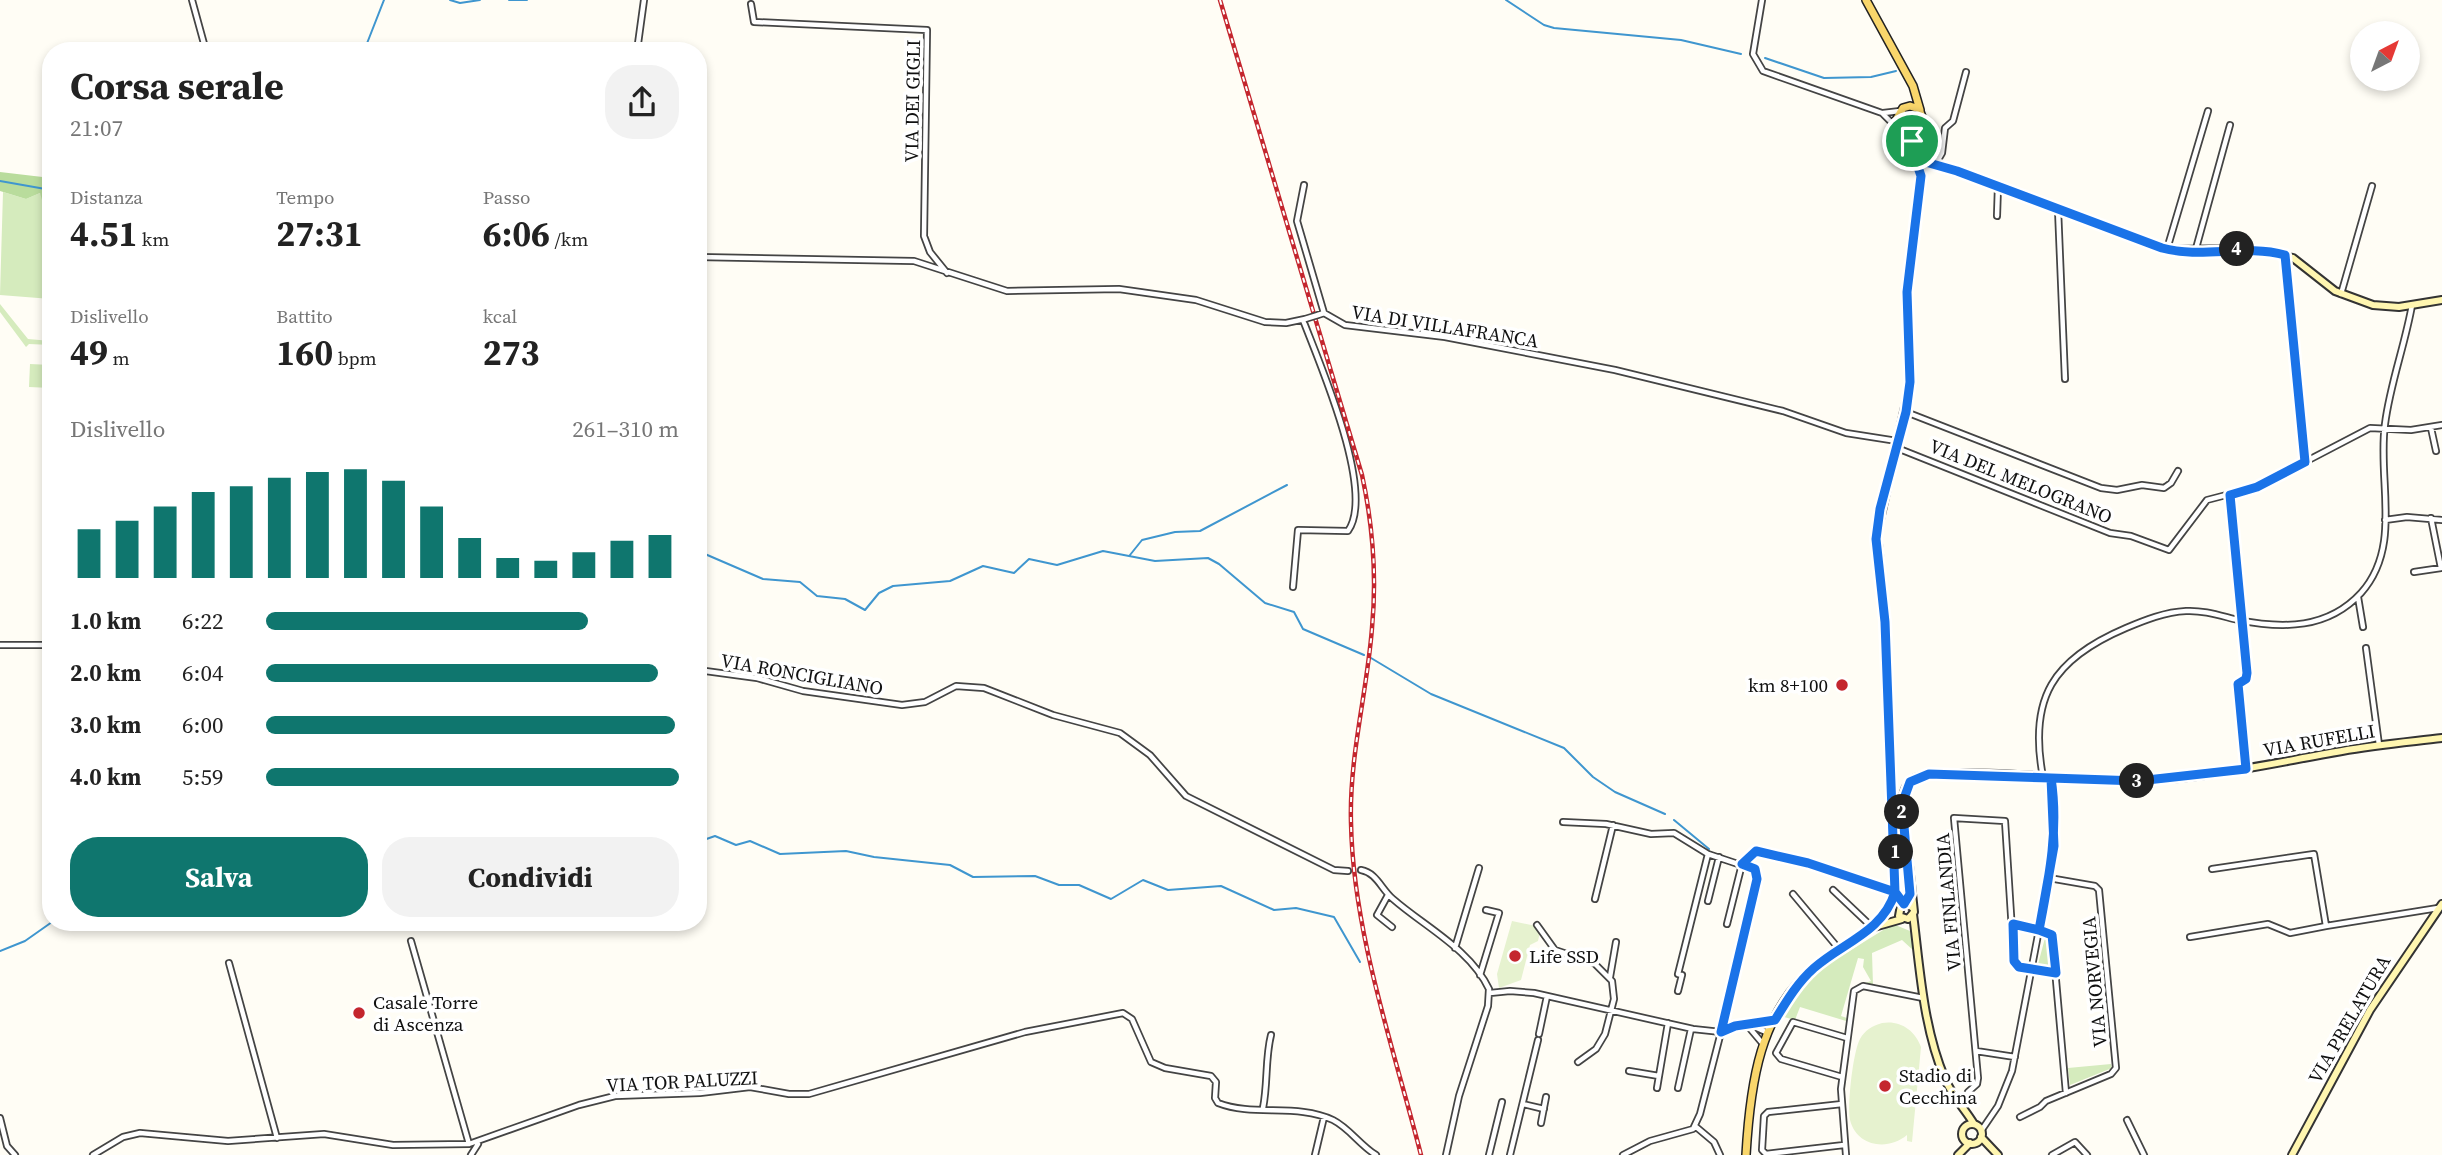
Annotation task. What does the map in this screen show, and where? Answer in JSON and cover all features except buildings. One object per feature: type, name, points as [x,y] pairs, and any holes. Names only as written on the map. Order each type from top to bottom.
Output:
[{"type":"main road","points":[[1746,1155],[1750,1096],[1763,1044],[1775,1020],[1804,978],[1873,928],[1897,906],[1885,622],[1876,539],[1880,509],[1906,412],[1910,376],[1908,286],[1921,176],[1921,135],[1925,125],[1913,86],[1866,0]]},
{"type":"main road","points":[[1913,86],[1895,126],[1913,152],[1921,176]]},
{"type":"main road","points":[[1901,110],[1913,106],[1920,110]]},
{"type":"main road","points":[[1904,140],[1912,141],[1921,135]]},
{"type":"street","points":[[192,0],[204,42]]},
{"type":"street","points":[[638,42],[644,0]]},
{"type":"street","points":[[1762,0],[1752,54],[1763,71],[1882,113],[1895,126]]},
{"type":"street","name":"VIA DEI GIGLI","points":[[751,4],[754,22],[927,30],[923,234],[928,250],[947,274]]},
{"type":"street","points":[[1935,164],[1942,153],[1945,128],[1953,121],[1966,72]]},
{"type":"street","points":[[1882,113],[1901,110]]},
{"type":"street","points":[[2166,249],[2208,111]]},
{"type":"street","points":[[2195,252],[2230,125]]},
{"type":"street","points":[[1922,161],[1998,186],[2166,249],[2195,252],[2246,249],[2285,255],[2301,262],[2342,294],[2377,306],[2412,306],[2442,300]]},
{"type":"street","points":[[707,257],[911,261],[1011,292],[1119,289],[1196,300],[1259,321],[1286,323],[1321,314],[1297,221],[1304,185]]},
{"type":"street","points":[[1997,216],[1998,186]]},
{"type":"street","points":[[2342,294],[2372,186]]},
{"type":"street","points":[[2058,209],[2065,379]]},
{"type":"street","points":[[2285,255],[2305,462]]},
{"type":"street","points":[[1963,1138],[1988,1122],[2009,1083],[2015,1058],[2054,839],[2039,736],[2043,705],[2059,673],[2083,648],[2135,624],[2172,613],[2199,611],[2243,621],[2283,625],[2309,624],[2333,614],[2358,596],[2381,559],[2385,520],[2384,428],[2412,306]]},
{"type":"street","name":"VIA DI VILLAFRANCA","points":[[1321,314],[1347,326],[1445,337],[1615,370],[1789,413],[1846,433],[1897,444]]},
{"type":"street","points":[[1293,587],[1298,530],[1348,531],[1352,524],[1355,497],[1341,424],[1304,319]]},
{"type":"street","points":[[1906,412],[2105,489],[2117,491],[2143,485],[2166,487],[2178,471]]},
{"type":"street","name":"VIA DEL MELOGRANO","points":[[1897,444],[2109,533],[2131,536],[2167,550],[2173,547],[2182,528],[2204,502],[2257,487],[2373,427],[2431,428],[2442,425]]},
{"type":"street","points":[[2431,428],[2436,452]]},
{"type":"street","points":[[2230,495],[2247,675],[2238,685],[2246,769]]},
{"type":"street","points":[[2385,520],[2407,517],[2442,520]]},
{"type":"street","points":[[2414,572],[2441,568],[2431,518]]},
{"type":"street","points":[[2358,596],[2363,627]]},
{"type":"street","points":[[0,645],[42,645]]},
{"type":"street","points":[[2366,648],[2379,745]]},
{"type":"street","name":"VIA RONCIGLIANO","points":[[707,671],[757,678],[803,691],[902,705],[925,702],[956,686],[984,688],[1053,715],[1120,733],[1154,759],[1186,796],[1335,871],[1348,871]]},
{"type":"street","name":"VIA RUFELLI","points":[[1975,1132],[1968,1114],[1943,1075],[1923,999],[1902,804],[1910,782],[1929,774],[2138,781],[2246,769],[2379,745],[2442,738]]},
{"type":"street","name":"VIA FINLANDIA","points":[[1968,1092],[1978,1082],[1954,818],[2005,821],[2014,963],[2019,967],[2032,969]]},
{"type":"street","points":[[1563,822],[1613,825],[1651,834],[1676,834],[1708,854],[1755,869],[1757,879],[1721,1032],[1695,1126]]},
{"type":"street","points":[[1595,900],[1613,825]]},
{"type":"street","points":[[1727,924],[1742,864],[1760,851],[1811,864],[1895,892],[1902,918],[1917,940]]},
{"type":"street","points":[[2212,869],[2314,853],[2326,926]]},
{"type":"street","points":[[1678,991],[1682,975],[1678,974],[1708,854]]},
{"type":"street","points":[[1708,901],[1719,857]]},
{"type":"street","points":[[1455,947],[1479,868]]},
{"type":"street","points":[[1361,870],[1375,877],[1388,895],[1455,947],[1480,975],[1490,993],[1459,1097],[1446,1155]]},
{"type":"street","name":"VIA NORVEGIA","points":[[2049,878],[2099,890],[2116,1066],[2111,1074],[2066,1093]]},
{"type":"street","points":[[1833,890],[1873,928],[1902,918],[1908,919],[1913,911],[1897,906]]},
{"type":"street","points":[[1793,894],[1840,950]]},
{"type":"street","points":[[1897,906],[1910,894]]},
{"type":"street","points":[[1388,895],[1377,915],[1392,927]]},
{"type":"street","points":[[2190,937],[2268,924],[2290,933],[2440,906]]},
{"type":"street","name":"VIA PRELATURA","points":[[2292,1155],[2370,1010],[2440,906]]},
{"type":"street","points":[[1480,975],[1499,914],[1486,910]]},
{"type":"street","points":[[2013,924],[2052,935],[2066,1093],[2020,1117]]},
{"type":"street","points":[[1537,925],[1555,950],[1594,963],[1609,978],[1614,988],[1612,1009],[1602,1042],[1578,1062]]},
{"type":"street","points":[[411,941],[469,1144]]},
{"type":"street","points":[[1609,978],[1616,942]]},
{"type":"street","points":[[229,964],[276,1138]]},
{"type":"street","points":[[2032,969],[2056,973]]},
{"type":"street","points":[[1846,1155],[1842,1077],[1853,994],[1858,987],[1923,999]]},
{"type":"street","points":[[1490,993],[1516,991],[1547,996],[1691,1029],[1721,1032],[1746,1024],[1775,1020]]},
{"type":"street","points":[[1510,1155],[1547,996]]},
{"type":"street","name":"VIA TOR PALUZZI","points":[[93,1155],[118,1139],[137,1133],[228,1142],[329,1134],[393,1146],[478,1143],[568,1109],[610,1097],[699,1093],[750,1087],[789,1094],[810,1094],[1026,1032],[1122,1013],[1130,1017],[1144,1052],[1155,1065],[1211,1076],[1216,1082],[1215,1099],[1221,1104],[1324,1117],[1341,1125],[1376,1155]]},
{"type":"street","points":[[1725,1013],[1733,1027]]},
{"type":"street","points":[[1842,1077],[1781,1059],[1776,1053],[1793,1022],[1847,1038]]},
{"type":"street","points":[[1657,1088],[1668,1023]]},
{"type":"street","points":[[1746,1024],[1768,1035]]},
{"type":"street","points":[[1746,1024],[1763,1044]]},
{"type":"street","points":[[1678,1088],[1691,1029]]},
{"type":"street","points":[[1263,1108],[1269,1076],[1266,1054],[1271,1035]]},
{"type":"street","points":[[1976,1051],[2015,1058]]},
{"type":"street","points":[[1629,1071],[1659,1076]]},
{"type":"street","points":[[1541,1123],[1546,1097]]},
{"type":"street","points":[[1489,1155],[1502,1102]]},
{"type":"street","points":[[1523,1104],[1544,1109]]},
{"type":"street","points":[[1842,1104],[1767,1113],[1762,1151],[1766,1154],[1844,1145]]},
{"type":"street","points":[[1315,1155],[1324,1117]]},
{"type":"street","points":[[0,1118],[7,1146],[15,1155]]},
{"type":"street","points":[[2127,1120],[2144,1155]]},
{"type":"street","points":[[1623,1155],[1650,1141],[1695,1126]]},
{"type":"street","points":[[1695,1126],[1714,1142],[1720,1155]]},
{"type":"street","points":[[1960,1153],[1962,1132],[1975,1132],[1998,1155]]},
{"type":"street","points":[[1960,1153],[1975,1132]]},
{"type":"street","points":[[2052,1155],[2076,1142],[2087,1155]]},
{"type":"street","points":[[471,1155],[478,1143]]},
{"type":"green space","points":[[0,172],[42,177],[42,200],[40,193],[26,199],[0,191]]},
{"type":"green space","points":[[3,192],[26,199],[40,193],[42,298],[0,295]]},
{"type":"green space","points":[[0,304],[28,339],[42,340],[42,345],[29,344],[26,347],[0,312]]},
{"type":"green space","points":[[30,364],[42,365],[42,388],[29,387]]},
{"type":"green space","name":"Life SSD","points":[[1512,921],[1536,926],[1540,932],[1538,941],[1530,945],[1521,980],[1499,988],[1497,974]]},
{"type":"green space","points":[[1893,924],[1910,931],[1914,951],[1902,940],[1872,953],[1873,985],[1865,983],[1871,981],[1863,967],[1864,959],[1858,958],[1841,1016],[1847,1018],[1846,1021],[1800,1007],[1795,1020],[1784,1017],[1797,994],[1820,969]]},
{"type":"green space","points":[[2043,933],[2050,936],[2050,970],[2037,968],[2045,938]]},
{"type":"green space","name":"Stadio di Cecchina","points":[[1882,1023],[1895,1023],[1911,1031],[1921,1047],[1912,1142],[1907,1141],[1907,1135],[1891,1143],[1874,1144],[1859,1136],[1850,1120],[1851,1079],[1857,1045],[1867,1031]]},
{"type":"green space","points":[[2111,1064],[2112,1068],[2070,1085],[2068,1068]]},
{"type":"waterway","points":[[368,42],[384,0]]},
{"type":"waterway","points":[[450,0],[460,3],[480,0]]},
{"type":"waterway","points":[[509,0],[527,0]]},
{"type":"waterway","points":[[1506,0],[1544,25],[1554,28],[1681,40],[1741,54]]},
{"type":"waterway","points":[[1765,58],[1824,78],[1871,77],[1896,71]]},
{"type":"waterway","points":[[0,181],[42,188]]},
{"type":"waterway","points":[[1130,555],[1142,540],[1175,532],[1200,531],[1287,485]]},
{"type":"waterway","points":[[707,555],[763,579],[800,582],[817,596],[845,599],[865,610],[879,593],[893,586],[950,581],[983,566],[1014,573],[1029,559],[1057,565],[1103,551],[1155,561],[1208,558],[1219,564],[1265,603],[1294,612],[1303,629],[1364,655]]},
{"type":"waterway","points":[[1371,658],[1431,694],[1564,748],[1593,777],[1615,792],[1665,814]]},
{"type":"waterway","points":[[1674,820],[1709,849]]},
{"type":"waterway","points":[[707,839],[715,836],[736,845],[750,841],[780,854],[846,851],[874,857],[950,865],[973,877],[1035,876],[1059,885],[1079,885],[1111,899],[1143,880],[1168,890],[1221,886],[1274,910],[1296,908],[1334,917],[1360,962]]},
{"type":"waterway","points":[[0,951],[25,941],[42,929]]},
{"type":"tunnel","points":[[1348,871],[1361,870]]},
{"type":"railway","points":[[1220,0],[1366,494],[1373,551],[1374,589],[1370,652],[1355,749],[1351,798],[1353,864],[1367,948],[1421,1155]]},
{"type":"place","name":"km 8+100","points":[[1842,685]]},
{"type":"place","name":"Life SSD","points":[[1515,956]]},
{"type":"place","name":"Casale Torre di Ascenza","points":[[359,1013]]},
{"type":"place","name":"Stadio di Cecchina","points":[[1885,1086]]},
{"type":"route","points":[[1912,141],[1904,140],[1913,152],[1921,176],[1907,292],[1909,389],[1906,412],[1882,499],[1876,539],[1885,622],[1895,892],[1889,908],[1873,928],[1811,971],[1775,1020],[1735,1026],[1721,1032],[1757,879],[1755,869],[1742,864],[1756,851],[1808,863],[1895,892],[1904,904],[1910,894],[1902,804],[1904,790],[1910,782],[1929,774],[2051,778],[2054,846],[2039,930],[2052,935],[2056,973],[2015,964],[2013,924],[2039,930],[2049,878],[2054,846],[2054,803],[2051,778],[2138,781],[2246,769],[2238,681],[2246,679],[2247,673],[2230,495],[2257,487],[2305,462],[2285,255],[2250,249],[2181,252],[2162,248],[1957,171],[1922,161],[1921,135],[1912,141]]}]
